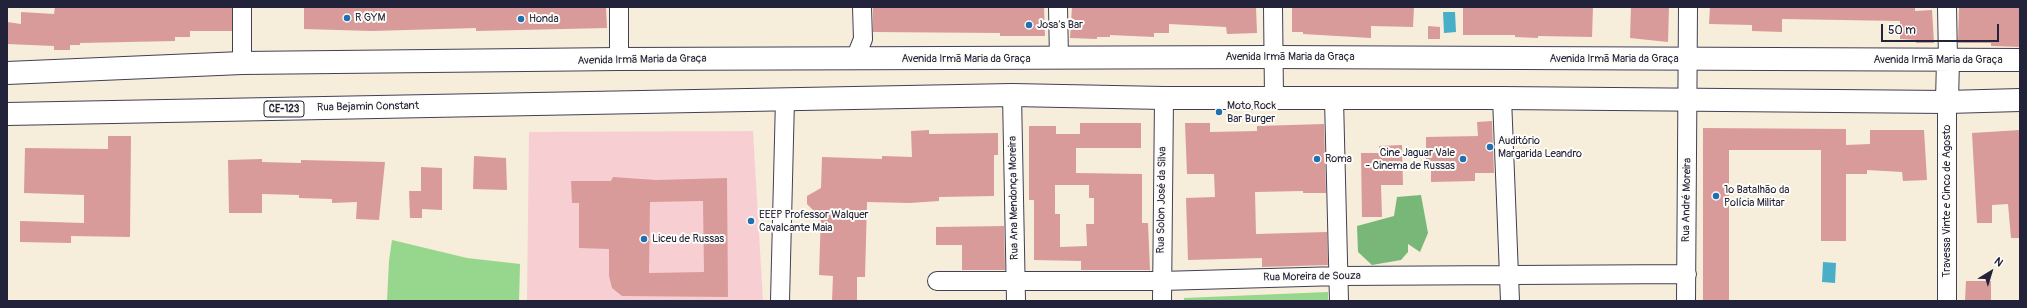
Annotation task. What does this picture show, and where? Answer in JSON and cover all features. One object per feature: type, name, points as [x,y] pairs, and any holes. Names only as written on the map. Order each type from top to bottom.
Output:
[{"type":"main road","name":"Avenida Irmã Maria da Graça","points":[[7,73],[242,64],[560,61],[619,59],[1059,59],[1273,57],[1688,60],[2020,60]]},
{"type":"main road","points":[[1947,102],[1948,59]]},
{"type":"main road","points":[[785,99],[1012,95],[1164,98],[1502,98],[1947,102],[2020,100]]},
{"type":"main road","name":"Rua Bejamin Constant","points":[[7,114],[785,99]]},
{"type":"street","points":[[242,7],[242,64]]},
{"type":"street","points":[[619,7],[619,59]]},
{"type":"street","points":[[855,59],[863,39],[862,7]]},
{"type":"street","points":[[1058,7],[1059,59]]},
{"type":"street","points":[[1273,7],[1274,97]]},
{"type":"street","points":[[1688,7],[1688,60]]},
{"type":"street","points":[[1947,7],[1948,59]]},
{"type":"street","name":"Rua André Moreira","points":[[1686,301],[1689,99],[1688,60]]},
{"type":"street","name":"Rua Ana Mendonça Moreira","points":[[1012,95],[1016,301]]},
{"type":"street","name":"Rua Solon José da Silva","points":[[1162,301],[1164,98]]},
{"type":"street","points":[[1334,98],[1340,301]]},
{"type":"street","points":[[1502,98],[1510,301]]},
{"type":"street","points":[[780,301],[785,99]]},
{"type":"street","name":"Travessa Vinte e Cinco de Agosto","points":[[1947,102],[1947,301]]},
{"type":"street","name":"Rua Moreira de Souza","points":[[937,281],[1161,281],[1340,276],[1687,274]]},
{"type":"shaded area","name":"Liceu de Russas","points":[[753,131],[763,301],[527,301],[529,132]]},
{"type":"green space","points":[[1421,195],[1428,233],[1420,252],[1408,244],[1408,252],[1401,260],[1372,265],[1358,252],[1357,226],[1394,216],[1397,197]]},
{"type":"green space","points":[[392,240],[467,258],[520,264],[519,301],[387,301],[389,261]]},
{"type":"green space","points":[[1328,292],[1328,301],[1184,301],[1184,298]]},
{"type":"water","points":[[1443,12],[1455,12],[1456,32],[1444,33]]},
{"type":"water","points":[[1823,262],[1836,263],[1835,283],[1822,282]]},
{"type":"building","points":[[55,7],[232,7],[232,31],[190,31],[190,37],[175,37],[175,41],[80,43],[80,45],[70,45],[70,50],[54,50],[54,46],[7,44],[7,22],[21,24],[21,12],[54,14]]},
{"type":"building","points":[[304,7],[606,7],[607,28],[476,31],[476,28],[372,31],[304,29]]},
{"type":"building","points":[[873,7],[1044,7],[1045,36],[1000,36],[1000,33],[873,32]]},
{"type":"building","points":[[1072,7],[1256,7],[1257,33],[1227,34],[1226,27],[1169,24],[1169,33],[1154,33],[1154,37],[1110,35],[1110,37],[1097,37],[1097,39],[1070,38]]},
{"type":"building","points":[[1292,7],[1414,7],[1413,27],[1371,26],[1371,38],[1303,34],[1303,32],[1292,32]]},
{"type":"building","points":[[1463,7],[1593,7],[1592,37],[1538,36],[1538,38],[1515,37],[1515,35],[1463,35]]},
{"type":"building","points":[[1631,7],[1669,7],[1668,42],[1630,38]]},
{"type":"building","points":[[1710,7],[1915,7],[1915,11],[1932,10],[1934,43],[1916,43],[1916,40],[1900,39],[1900,21],[1782,19],[1782,32],[1752,31],[1752,25],[1709,24]]},
{"type":"building","points":[[1959,7],[2020,7],[2020,47],[1991,46],[1991,43],[1958,43]]},
{"type":"building","points":[[1428,26],[1440,27],[1440,39],[1428,39]]},
{"type":"building","points":[[1492,121],[1494,173],[1475,173],[1475,181],[1431,182],[1431,168],[1426,168],[1426,137],[1478,136],[1477,122]]},
{"type":"building","points":[[1080,123],[1141,123],[1141,148],[1076,148],[1076,173],[1142,174],[1142,223],[1148,223],[1150,270],[1081,270],[1081,261],[1034,260],[1034,200],[1029,200],[1029,126],[1056,126],[1056,134],[1080,134]],"holes":[[[1055,185],[1089,185],[1089,198],[1094,198],[1094,224],[1086,224],[1087,246],[1060,247],[1060,214],[1055,214]]]},
{"type":"building","points":[[1185,123],[1210,123],[1210,132],[1257,131],[1257,126],[1324,124],[1326,193],[1303,193],[1303,191],[1255,192],[1256,234],[1327,232],[1328,265],[1262,267],[1262,258],[1188,260],[1186,198],[1215,197],[1214,174],[1187,174]]},
{"type":"building","name":"1º Batalhão da Polícia Militar","points":[[1703,128],[1846,129],[1846,145],[1870,144],[1870,130],[1924,130],[1927,180],[1903,181],[1902,172],[1867,170],[1867,174],[1846,174],[1846,241],[1821,241],[1821,150],[1729,150],[1729,301],[1703,301]]},
{"type":"building","points":[[929,130],[929,134],[998,133],[998,155],[994,155],[994,196],[939,197],[939,201],[910,203],[867,202],[865,277],[857,277],[857,301],[832,301],[833,276],[819,275],[821,213],[816,213],[807,204],[807,196],[821,188],[822,157],[882,159],[882,156],[912,157],[911,131]]},
{"type":"building","points":[[2020,130],[2020,238],[2011,238],[2008,204],[1992,205],[1992,223],[1977,223],[1972,133]]},
{"type":"building","points":[[108,136],[131,136],[130,237],[71,236],[71,243],[20,242],[20,221],[84,223],[84,195],[24,193],[25,148],[108,149]]},
{"type":"building","points":[[1402,145],[1403,185],[1381,185],[1382,217],[1362,217],[1361,153],[1379,153],[1379,146]]},
{"type":"building","points":[[474,156],[506,158],[507,190],[473,189]]},
{"type":"building","points":[[262,159],[262,162],[301,163],[301,160],[385,162],[379,220],[356,219],[357,202],[332,203],[332,199],[299,198],[299,195],[262,194],[262,213],[229,213],[228,160]]},
{"type":"building","points":[[421,167],[442,168],[442,210],[422,209],[422,218],[410,218],[409,191],[421,191]]},
{"type":"building","points":[[613,177],[656,180],[727,178],[728,297],[622,296],[612,288],[609,276],[609,249],[579,248],[579,203],[572,203],[571,181],[611,181]],"holes":[[[703,201],[704,272],[649,273],[650,202]]]},
{"type":"building","points":[[1004,226],[1005,270],[962,270],[962,245],[936,245],[936,227]]},
{"type":"building","points":[[1966,281],[1991,281],[1991,301],[1965,301]]},
{"type":"place","name":"R GYM","points":[[347,18]]},
{"type":"place","name":"Honda","points":[[521,19]]},
{"type":"place","name":"Josa's Bar","points":[[1029,25]]},
{"type":"place","name":"Moto Rock Bar Burger","points":[[1219,112]]},
{"type":"place","name":"Auditório Margarida Leandro","points":[[1490,147]]},
{"type":"place","name":"Roma","points":[[1317,159]]},
{"type":"place","name":"Cine Jaguar Vale - Cinema de Russas","points":[[1463,159]]},
{"type":"place","name":"1º Batalhão da Polícia Militar","points":[[1716,196]]},
{"type":"place","name":"EEEP Professor Walquer Cavalcante Maia","points":[[751,221]]},
{"type":"place","name":"Liceu de Russas","points":[[644,239]]}]
